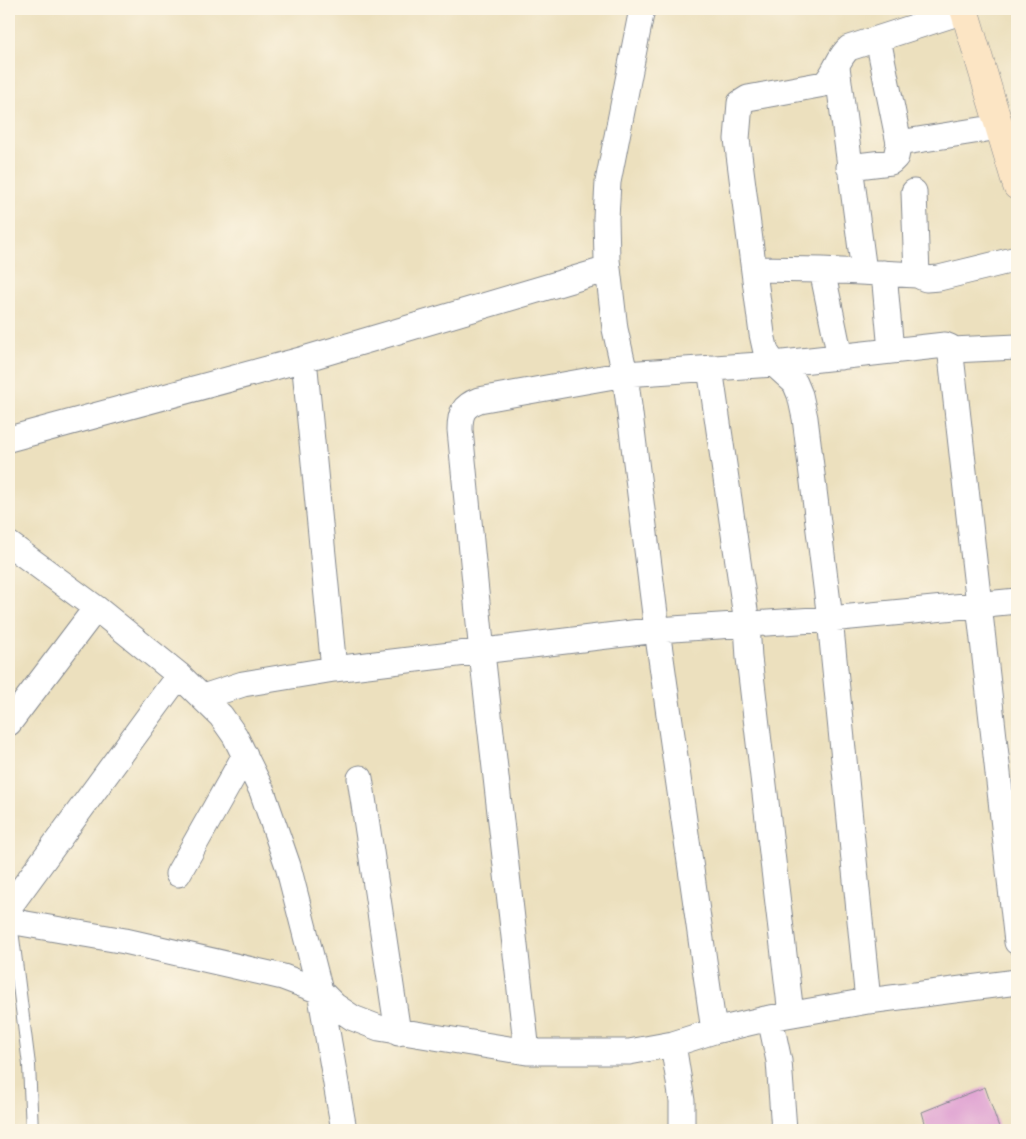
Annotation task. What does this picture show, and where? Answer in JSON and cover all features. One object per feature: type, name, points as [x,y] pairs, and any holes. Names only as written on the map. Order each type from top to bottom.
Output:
[{"type":"street","points":[[642,9],[608,182],[606,228],[608,269],[615,329],[625,374],[657,630],[714,1031]]},
{"type":"street","points":[[868,1001],[830,619],[809,443],[800,395],[795,383],[774,364],[766,352],[762,334],[737,139],[740,103],[758,94],[795,91],[824,84],[832,77],[841,55],[849,48],[964,10],[1017,186]]},
{"type":"street","points":[[849,167],[891,162],[896,157],[899,143],[878,39]]},
{"type":"street","points":[[837,67],[849,167],[891,351]]},
{"type":"street","points":[[899,143],[1000,128]]},
{"type":"street","points":[[914,192],[917,274]]},
{"type":"street","points":[[754,269],[917,274],[926,279],[939,278],[1017,259]]},
{"type":"street","points":[[9,439],[304,360],[608,269]]},
{"type":"street","points":[[822,270],[840,356]]},
{"type":"street","points":[[527,1052],[482,653],[460,430],[460,414],[468,404],[479,400],[625,374],[774,364],[945,345],[950,347],[952,350],[1017,942]]},
{"type":"street","points":[[952,350],[1017,347]]},
{"type":"street","points":[[304,360],[334,669]]},
{"type":"street","points":[[710,368],[747,624],[781,1016],[780,1061],[784,1130]]},
{"type":"street","points":[[9,544],[96,608],[179,675],[221,716],[245,755],[265,798],[288,866],[320,991],[344,1130]]},
{"type":"street","points":[[203,697],[243,684],[334,669],[482,653],[657,630],[830,619],[1017,601]]},
{"type":"street","points":[[9,723],[96,608]]},
{"type":"street","points":[[179,675],[10,916],[283,977],[320,991],[336,1006],[354,1018],[398,1033],[527,1052],[629,1052],[674,1044],[714,1031],[781,1016],[868,1001],[1017,982]]},
{"type":"street","points":[[178,874],[245,755]]},
{"type":"street","points":[[360,778],[398,1033]]},
{"type":"street","points":[[674,1044],[681,1091],[682,1130]]},
{"type":"lane","points":[[10,916],[29,1065],[32,1130]]},
{"type":"building","points":[[985,1087],[1000,1130],[927,1130],[922,1112]]}]
